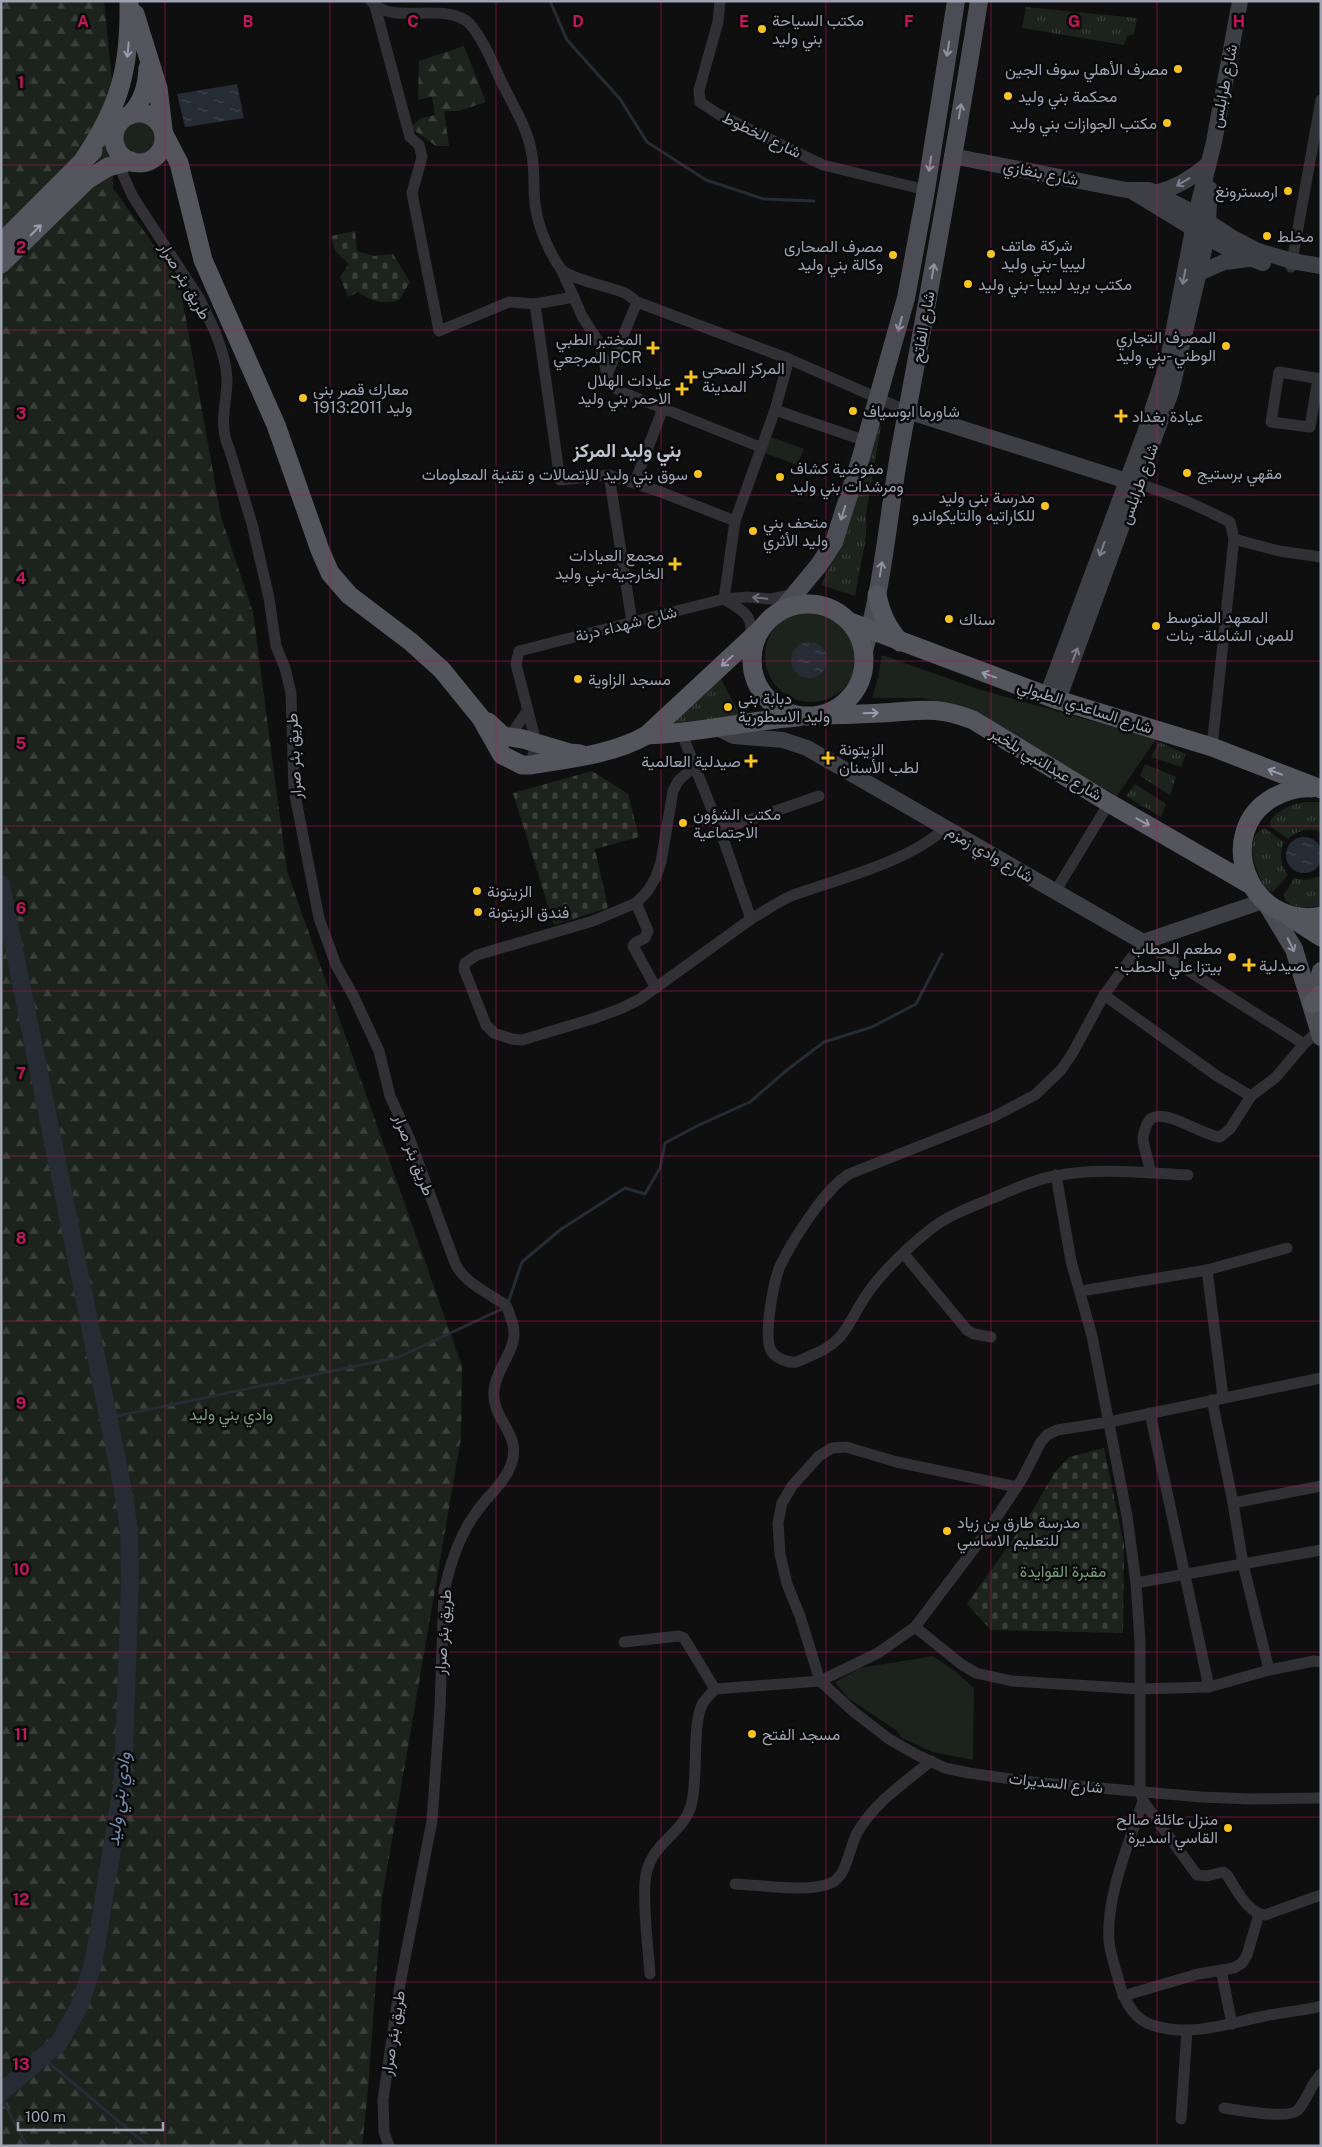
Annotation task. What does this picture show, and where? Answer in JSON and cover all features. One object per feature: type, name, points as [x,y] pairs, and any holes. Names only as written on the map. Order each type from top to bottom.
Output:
[{"type":"highway","points":[[1,243],[72,183],[124,160],[140,163],[150,161],[162,150],[164,132],[161,101],[130,1]]},
{"type":"highway","points":[[1,264],[72,183],[104,127],[123,80],[128,45],[130,1]]},
{"type":"highway","points":[[84,159],[136,108],[145,93],[149,62]]},
{"type":"highway","points":[[124,160],[114,140],[124,120],[146,113],[159,122],[175,153],[203,260],[276,425],[320,550],[330,573],[348,595],[431,659],[442,670],[504,745],[515,763],[522,766],[594,755],[631,744],[647,735],[780,612],[800,604],[819,605],[836,611],[850,622],[859,634],[864,651],[865,664],[861,680],[854,694],[842,706],[822,715],[770,720],[682,734],[647,735]]},
{"type":"highway","points":[[150,161],[169,169],[184,184]]},
{"type":"highway","points":[[877,595],[882,616],[891,632],[900,642]]},
{"type":"highway","name":"شارع الساعدي الطبولي","points":[[850,622],[1052,698],[1212,747],[1321,789]]},
{"type":"highway","points":[[756,634],[752,659],[755,679],[763,694],[774,706],[787,713],[803,717]]},
{"type":"highway","name":"شارع عبدالنبي بلخير","points":[[822,715],[883,713],[925,708],[958,714],[973,720],[1109,803],[1251,885]]},
{"type":"highway","points":[[504,745],[536,742],[570,753],[594,755]]},
{"type":"highway","points":[[1321,789],[1295,789],[1282,793],[1266,804],[1252,818],[1243,844],[1246,872],[1251,885],[1264,902],[1321,937]]},
{"type":"highway","points":[[1285,914],[1298,917],[1321,916]]},
{"type":"main road","name":"شارع الفاتح","points":[[780,612],[834,542],[866,441],[906,298],[926,190],[956,1]]},
{"type":"main road","name":"شارع الفاتح","points":[[864,651],[877,595],[907,411],[928,304],[979,1]]},
{"type":"main road","name":"شارع طرابلس","points":[[1052,698],[1133,483],[1171,392],[1199,273],[1201,225],[1208,165],[1240,1]]},
{"type":"main road","name":"شارع طرابلس","points":[[1133,483],[1146,430],[1167,365],[1190,249],[1201,225],[1210,194],[1214,142]]},
{"type":"main road","name":"شارع بنغازي","points":[[952,156],[1130,190],[1149,190],[1156,193]]},
{"type":"main road","points":[[1156,193],[1172,189],[1185,182],[1208,165]]},
{"type":"main road","points":[[1130,190],[1176,219],[1224,232],[1258,251],[1291,265],[1321,266]]},
{"type":"main road","points":[[1156,193],[1251,259]]},
{"type":"main road","points":[[1210,194],[1224,232]]},
{"type":"main road","points":[[1176,219],[1185,233],[1190,249]]},
{"type":"main road","points":[[1199,273],[1224,262],[1251,259],[1321,272]]},
{"type":"main road","points":[[906,298],[928,304]]},
{"type":"main road","points":[[907,411],[1133,483]]},
{"type":"main road","name":"شارع وادي زمزم","points":[[718,728],[734,736],[783,740],[807,748],[1143,942]]},
{"type":"main road","points":[[1143,942],[1264,902],[1294,949],[1316,999]]},
{"type":"main road","points":[[1320,1034],[1316,999],[1321,970]]},
{"type":"street","name":"شارع الخطوط","points":[[720,1],[718,22],[699,90],[700,102],[718,114],[823,166],[926,190]]},
{"type":"street","points":[[373,4],[395,12],[442,10],[457,14],[469,23],[488,55],[519,117],[532,150],[536,211],[547,242],[582,316],[599,343],[610,385],[760,447]]},
{"type":"street","points":[[373,4],[410,137],[419,145],[422,157],[412,193],[439,331],[510,302],[535,304],[574,297]]},
{"type":"street","points":[[1291,265],[1318,125],[1321,100]]},
{"type":"street","name":"طريق بئر صرار","points":[[124,160],[133,197],[199,298],[224,362],[227,378],[222,426],[252,524],[269,598],[276,646],[285,668],[291,693],[294,790],[321,925],[336,965],[380,1051],[390,1096],[410,1140],[454,1263],[469,1283],[506,1306],[514,1324],[515,1340],[495,1384],[494,1397],[496,1410],[513,1439],[514,1453],[502,1481],[474,1514],[466,1529],[448,1574],[444,1591],[440,1708],[432,1821],[400,1984],[383,2100],[384,2132],[389,2146]]},
{"type":"street","points":[[562,271],[626,293],[637,302],[789,359],[907,411]]},
{"type":"street","points":[[607,375],[637,302]]},
{"type":"street","points":[[535,304],[560,480],[609,475],[635,482],[735,521]]},
{"type":"street","points":[[756,634],[749,618],[738,607],[724,599],[735,521],[760,447],[775,410],[789,359]]},
{"type":"street","points":[[1279,372],[1319,378],[1310,427],[1271,422],[1279,372]]},
{"type":"street","points":[[635,482],[663,408]]},
{"type":"street","points":[[775,410],[866,441]]},
{"type":"street","points":[[609,475],[632,622]]},
{"type":"street","points":[[1133,483],[1189,503],[1230,522],[1234,539],[1212,747]]},
{"type":"street","points":[[1234,539],[1278,551],[1321,557]]},
{"type":"street","name":"شارع شهداء درنة","points":[[527,711],[516,664],[519,651],[724,599],[747,597],[770,599],[795,594]]},
{"type":"street","points":[[527,711],[536,742],[531,765]]},
{"type":"street","points":[[504,745],[527,711]]},
{"type":"street","points":[[682,734],[720,830],[751,919]]},
{"type":"street","points":[[695,766],[678,781],[673,791],[658,870],[647,892],[636,903],[593,921],[476,955],[465,963],[464,969],[486,1025],[494,1033],[522,1040],[620,1009],[656,988],[683,966],[751,919],[789,897],[858,873],[913,850],[945,828]]},
{"type":"street","points":[[720,830],[819,796]]},
{"type":"street","points":[[1055,892],[1109,803]]},
{"type":"street","points":[[636,903],[648,931],[645,938],[634,943],[633,946],[656,988]]},
{"type":"street","points":[[1188,1175],[1083,1172],[1056,1175],[1030,1182],[950,1218],[931,1229],[867,1293],[842,1336],[826,1350],[796,1362],[781,1359],[772,1352],[769,1341],[771,1303],[774,1283],[780,1265],[792,1243],[831,1188],[849,1174],[993,1117],[1035,1095],[1061,1070],[1104,996],[1143,942],[1304,1044]]},
{"type":"street","points":[[1104,996],[1217,1076],[1251,1096]]},
{"type":"street","points":[[1151,1173],[1143,1139],[1146,1126],[1154,1116],[1165,1115],[1201,1132],[1220,1137],[1230,1130],[1251,1096],[1276,1077],[1304,1044],[1320,1034]]},
{"type":"street","points":[[1056,1175],[1071,1261],[1081,1291],[1092,1336],[1109,1422],[1127,1516],[1136,1584],[1140,1641],[1141,1795],[1115,1890],[1110,1916],[1109,1942],[1123,1996],[1135,2014],[1150,2025],[1187,2030],[1232,2024],[1321,2006]]},
{"type":"street","points":[[1081,1291],[1207,1270],[1287,1248]]},
{"type":"street","points":[[904,1254],[967,1330],[974,1334],[991,1337]]},
{"type":"street","points":[[1207,1270],[1218,1399],[1232,1503],[1243,1564],[1269,1670]]},
{"type":"street","points":[[650,1974],[645,1882],[649,1864],[658,1846],[686,1818],[692,1805],[698,1721],[703,1704],[716,1689],[820,1681],[878,1653],[915,1627],[989,1529],[1017,1487],[1041,1442],[1047,1435],[1057,1430],[1109,1422],[1321,1378]]},
{"type":"street","points":[[1150,1413],[1186,1575],[1208,1687]]},
{"type":"street","points":[[820,1681],[800,1616],[787,1584],[780,1554],[778,1523],[782,1503],[792,1486],[819,1456],[832,1448],[846,1447],[897,1462],[1017,1487]]},
{"type":"street","points":[[1232,1503],[1321,1486]]},
{"type":"street","points":[[1136,1584],[1321,1550]]},
{"type":"street","points":[[915,1627],[961,1664],[984,1675],[1012,1681],[1140,1688],[1208,1687],[1269,1670],[1314,1661],[1321,1662]]},
{"type":"street","points":[[624,1642],[679,1636],[684,1638],[716,1689]]},
{"type":"street","name":"شارع السديرات","points":[[820,1681],[854,1712],[889,1738],[944,1768],[969,1773],[1141,1795],[1229,1798],[1321,1798]]},
{"type":"street","points":[[735,1884],[813,1888],[832,1883],[838,1878],[854,1840],[873,1809],[931,1762]]},
{"type":"street","points":[[1141,1795],[1197,1874],[1202,1877],[1218,1872],[1227,1874],[1252,1910],[1259,1914],[1265,1915],[1321,1895]]},
{"type":"street","points":[[1123,1996],[1191,1976],[1234,1968],[1242,1963],[1247,1955],[1259,1914]]},
{"type":"street","points":[[1221,1970],[1232,2024]]},
{"type":"street","points":[[1181,2119],[1187,2030]]},
{"type":"street","points":[[1224,2108],[1258,2113],[1293,2113],[1298,2110],[1314,2081],[1321,2074]]},
{"type":"green space","name":"وادي بني وليد","points":[[1,1],[104,1],[113,90],[113,188],[179,280],[221,517],[253,612],[287,871],[462,1366],[461,1438],[382,1898],[362,2146],[1,2146]]},
{"type":"green space","points":[[1026,7],[1137,18],[1134,34],[1127,36],[1124,45],[1022,28]]},
{"type":"green space","points":[[464,46],[486,102],[459,111],[444,111],[449,146],[436,146],[414,130],[412,126],[421,118],[435,115],[432,97],[418,100],[419,61]]},
{"type":"green space","points":[[139,122],[146,123],[151,127],[155,132],[155,146],[151,151],[146,155],[139,156],[132,155],[127,151],[123,146],[122,139],[123,132],[127,127],[132,123]]},
{"type":"green space","points":[[355,231],[357,251],[374,256],[393,254],[410,282],[399,300],[377,301],[367,298],[358,292],[348,297],[340,277],[349,264],[335,251],[331,236]]},
{"type":"green space","points":[[878,423],[881,426],[866,514],[866,537],[855,596],[821,585],[841,543]]},
{"type":"green space","points":[[771,437],[804,449],[797,465],[765,453]]},
{"type":"green space","points":[[811,610],[829,613],[844,623],[854,638],[857,656],[854,674],[844,689],[829,699],[811,702],[793,699],[778,689],[768,674],[765,656],[768,638],[778,623],[793,613]]},
{"type":"green space","points":[[882,655],[978,689],[1156,739],[1117,796],[1002,729],[952,704],[922,698],[872,698]]},
{"type":"green space","points":[[720,678],[741,716],[671,726]]},
{"type":"green space","points":[[1159,742],[1186,754],[1181,767],[1151,757]]},
{"type":"green space","points":[[1145,764],[1176,777],[1170,795],[1140,776]]},
{"type":"green space","points":[[592,771],[628,794],[639,837],[595,849],[608,908],[554,925],[513,793]]},
{"type":"green space","points":[[1135,784],[1166,804],[1161,817],[1126,796]]},
{"type":"green space","points":[[1305,802],[1321,802],[1321,832],[1303,831],[1288,839],[1271,827],[1270,821],[1281,811],[1290,806]]},
{"type":"green space","points":[[1264,828],[1284,842],[1281,859],[1288,875],[1273,892],[1266,890],[1253,857],[1253,840],[1257,833]]},
{"type":"green space","points":[[1321,876],[1321,906],[1299,906],[1286,900],[1284,895],[1294,878],[1305,880]]},
{"type":"green space","name":"مقبرة القوايدة","points":[[1104,1448],[1124,1545],[1123,1633],[991,1630],[967,1604],[1028,1518],[1055,1472],[1069,1457]]},
{"type":"green space","points":[[933,1656],[955,1671],[974,1688],[973,1760],[933,1752],[902,1738],[896,1730],[848,1698],[835,1682],[860,1668]]},
{"type":"water","points":[[237,84],[244,118],[185,127],[177,94]]},
{"type":"water","points":[[809,642],[816,643],[822,647],[826,653],[826,667],[822,673],[816,677],[809,678],[802,677],[796,673],[792,667],[791,660],[792,653],[796,647],[802,643]]},
{"type":"water","points":[[1304,837],[1317,842],[1322,855],[1317,868],[1304,873],[1291,868],[1286,855],[1291,842]]},
{"type":"waterway","points":[[550,1],[567,40],[620,99],[647,142],[706,180],[764,199],[814,201]]},
{"type":"waterway","name":"وادي بني وليد","points":[[1,884],[122,1485],[129,1529],[130,1580],[123,1779],[94,1960],[80,2005],[59,2043],[1,2092]]},
{"type":"waterway","points":[[508,1303],[522,1262],[560,1230],[625,1188],[645,1194],[660,1168],[665,1143],[750,1102],[787,1070],[824,1042],[872,1027],[916,1004],[942,954]]},
{"type":"waterway","points":[[108,1418],[399,1357],[504,1308]]},
{"type":"waterway","points":[[42,2057],[148,2146]]},
{"type":"waterway","points":[[1,2097],[27,2146]]},
{"type":"place","name":"مكتب السياحة بني وليد","points":[[762,29]]},
{"type":"place","name":"مصرف الأهلي سوف الجين","points":[[1178,69]]},
{"type":"place","name":"محكمة بني وليد","points":[[1008,96]]},
{"type":"place","name":"مكتب الجوازات بني وليد","points":[[1167,123]]},
{"type":"place","name":"ارمسترونغ","points":[[1288,191]]},
{"type":"place","name":"مخلط","points":[[1267,236]]},
{"type":"place","name":"شركة هاتف ليبيا -بني وليد","points":[[991,254]]},
{"type":"place","name":"مصرف الصحارى وكالة بني وليد","points":[[893,255]]},
{"type":"place","name":"مكتب بريد ليبيا -بني وليد","points":[[968,284]]},
{"type":"place","name":"المصرف التجاري الوطني -بني وليد","points":[[1226,346]]},
{"type":"place","name":"المختبر الطبي المرجعي PCR","points":[[653,348]]},
{"type":"place","name":"المركز الصحي المدينة","points":[[691,377]]},
{"type":"place","name":"عيادات الهلال الاحمر بني وليد","points":[[682,389]]},
{"type":"place","name":"معارك قصر بني وليد 1913:2011","points":[[303,398]]},
{"type":"place","name":"شاورما ابوسياف","points":[[853,411]]},
{"type":"place","name":"عيادة بغداد","points":[[1121,416]]},
{"type":"place","name":"مقهي برستيج","points":[[1187,473]]},
{"type":"place","name":"سوق بني وليد للإتصالات و تقنية المعلومات","points":[[698,474]]},
{"type":"place","name":"مفوضية كشاف ومرشدات بني وليد","points":[[780,477]]},
{"type":"place","name":"مدرسة بني وليد للكاراتيه والتايكواندو","points":[[1045,506]]},
{"type":"place","name":"متحف بني وليد الأثري","points":[[753,531]]},
{"type":"place","name":"مجمع العيادات الخارجية-بني وليد","points":[[675,564]]},
{"type":"place","name":"سناك","points":[[949,619]]},
{"type":"place","name":"المعهد المتوسط للمهن الشاملة - بنات","points":[[1156,626]]},
{"type":"place","name":"مسجد الزاوية","points":[[578,679]]},
{"type":"place","name":"دبابة بني وليد الاسطورية","points":[[728,707]]},
{"type":"place","name":"الزيتونة لطب الأسنان","points":[[828,758]]},
{"type":"place","name":"صيدلية العالمية","points":[[751,761]]},
{"type":"place","name":"مكتب الشؤون الاجتماعية","points":[[683,823]]},
{"type":"place","name":"الزيتونة","points":[[477,891]]},
{"type":"place","name":"فندق الزيتونة","points":[[478,912]]},
{"type":"place","name":"مطعم الحطاب -بيتزا علي الحطب","points":[[1232,957]]},
{"type":"place","name":"صيدلية","points":[[1249,965]]},
{"type":"place","name":"مدرسة طارق بن زياد للتعليم الاساسي","points":[[947,1531]]},
{"type":"place","name":"مسجد الفتح","points":[[752,1734]]},
{"type":"place","name":"منزل عائلة صالح القاسي اسديرة","points":[[1228,1828]]},
{"type":"district","name":"بني وليد المركز","points":[[627,450]]}]
